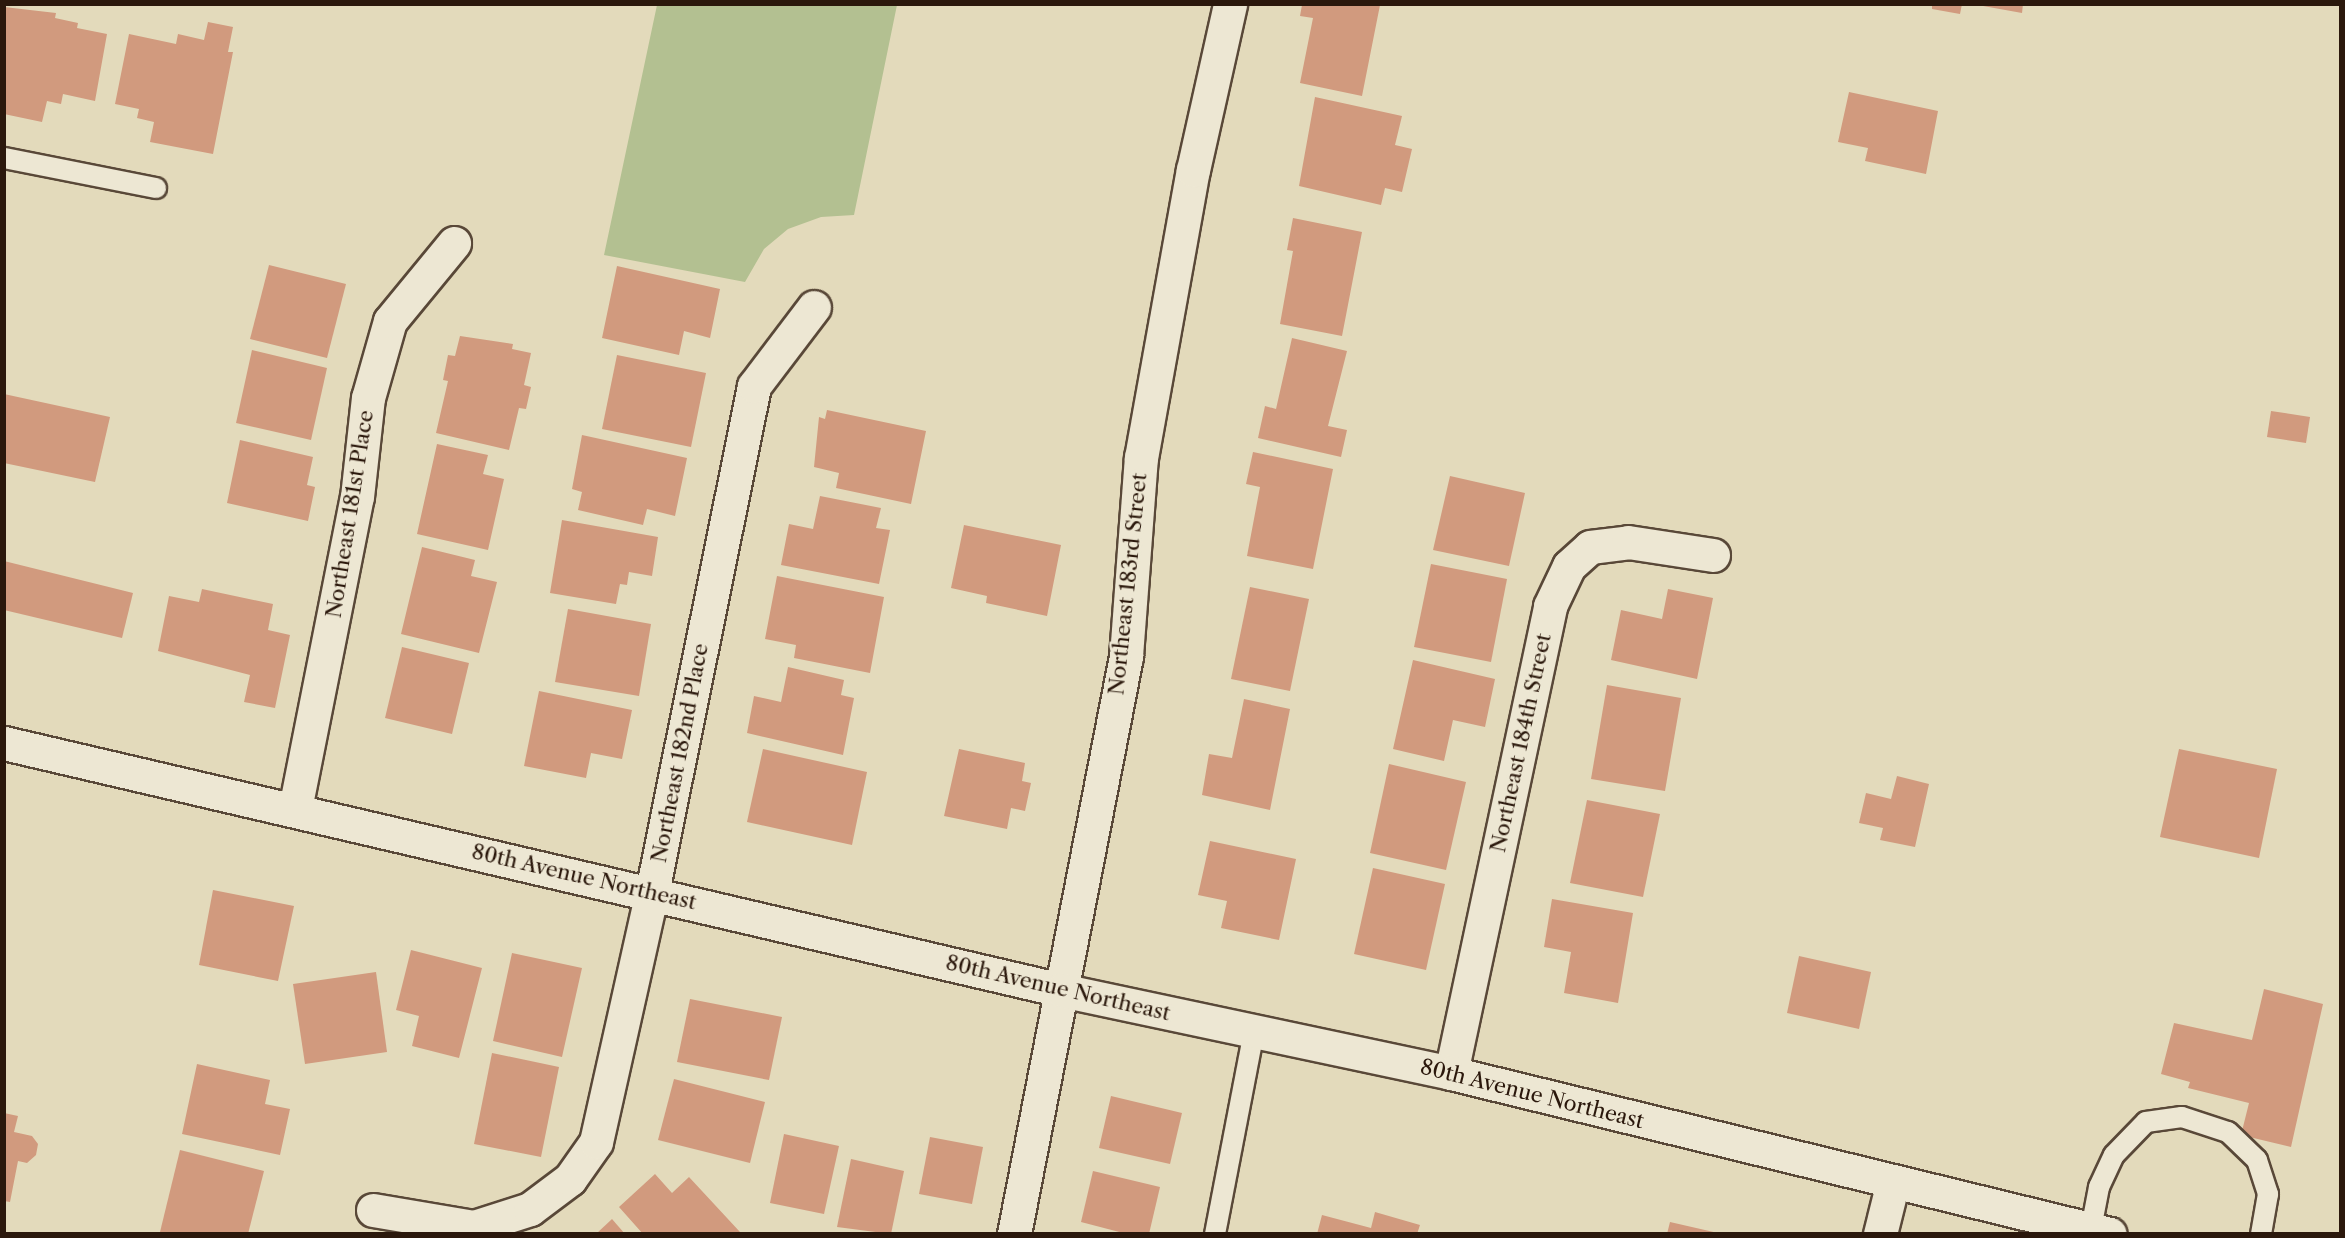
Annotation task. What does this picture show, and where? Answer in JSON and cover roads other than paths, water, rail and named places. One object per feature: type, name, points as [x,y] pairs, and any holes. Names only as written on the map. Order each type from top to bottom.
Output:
[{"type":"street","name":"Northeast 183rd Street","points":[[1014,1233],[1125,656],[1141,458],[1193,170],[1230,4]]},
{"type":"street","name":"Northeast 181st Place","points":[[295,809],[357,497],[368,398],[390,321],[454,243]]},
{"type":"street","name":"Northeast 182nd Place","points":[[374,1210],[476,1230],[530,1209],[570,1179],[596,1142],[652,892],[754,386],[814,307]]},
{"type":"street","name":"Northeast 184th Street","points":[[1451,1073],[1550,606],[1569,566],[1590,547],[1628,542],[1713,555]]},
{"type":"street","name":"80th Avenue Northeast","points":[[4,743],[652,892],[1061,990],[1451,1073],[2101,1231]]},
{"type":"street","points":[[1880,1233],[1893,1182]]},
{"type":"lane","points":[[4,158],[156,188]]},
{"type":"lane","points":[[1215,1233],[1254,1031]]},
{"type":"lane","points":[[2101,1231],[2099,1187],[2114,1155],[2146,1122],[2182,1117],[2228,1132],[2257,1160],[2268,1194],[2261,1233]]}]
